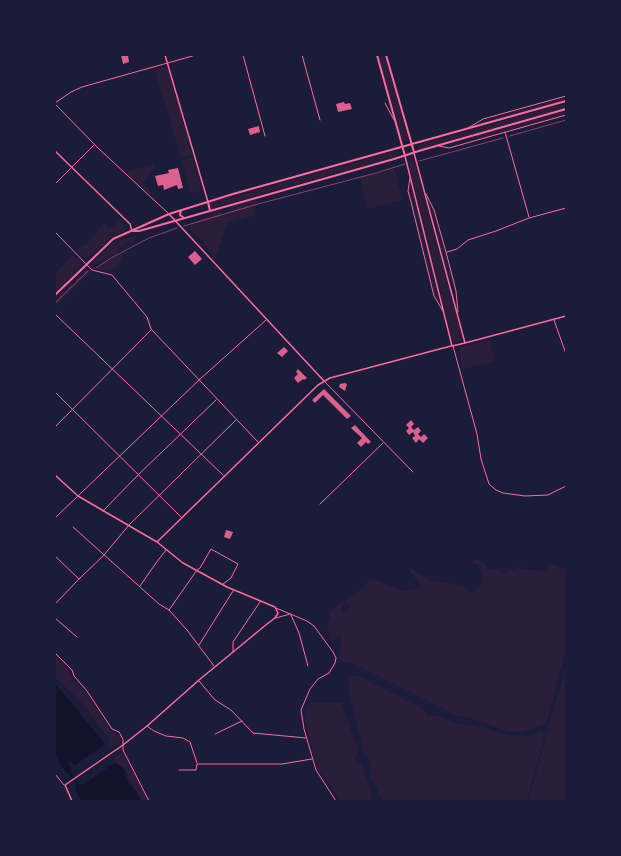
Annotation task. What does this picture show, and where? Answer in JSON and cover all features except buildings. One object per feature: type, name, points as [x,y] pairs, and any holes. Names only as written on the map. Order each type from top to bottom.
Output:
[{"type":"main road","points":[[377,55],[405,156]]},
{"type":"main road","points":[[386,55],[414,152]]},
{"type":"main road","points":[[55,295],[113,239],[170,214],[566,101]]},
{"type":"main road","points":[[132,231],[139,231],[566,109]]},
{"type":"main road","points":[[208,202],[210,211]]},
{"type":"main road","points":[[181,210],[180,215],[185,218]]},
{"type":"street","points":[[166,55],[208,202]]},
{"type":"street","points":[[196,55],[82,88],[71,92],[55,103],[94,144],[182,226],[324,381],[413,472]]},
{"type":"street","points":[[242,55],[265,136]]},
{"type":"street","points":[[302,55],[320,120]]},
{"type":"street","points":[[464,130],[483,119],[566,96]]},
{"type":"street","points":[[385,103],[396,124]]},
{"type":"street","points":[[436,146],[449,148],[566,115]]},
{"type":"street","points":[[505,132],[529,218]]},
{"type":"street","points":[[55,184],[94,144]]},
{"type":"street","points":[[55,151],[130,224],[132,231]]},
{"type":"street","points":[[414,152],[465,343]]},
{"type":"street","points":[[405,156],[452,346],[474,421],[481,459],[489,484],[496,490],[503,493],[525,496],[548,495],[566,486]]},
{"type":"street","points":[[410,176],[408,191],[410,202],[434,296],[445,315]]},
{"type":"street","points":[[424,192],[434,210],[446,252],[456,291],[458,316]]},
{"type":"street","points":[[446,252],[457,249],[468,240],[529,218],[566,208]]},
{"type":"street","points":[[55,232],[92,270],[112,275],[147,317],[152,329],[258,442]]},
{"type":"street","points":[[55,314],[224,476]]},
{"type":"street","points":[[157,542],[313,388],[324,381],[566,316]]},
{"type":"street","points":[[55,518],[199,380],[267,320]]},
{"type":"street","points":[[554,320],[566,354]]},
{"type":"street","points":[[55,427],[152,329]]},
{"type":"street","points":[[55,392],[182,518]]},
{"type":"street","points":[[103,511],[217,399]]},
{"type":"street","points":[[55,604],[104,556],[128,525],[236,419]]},
{"type":"street","points":[[320,504],[384,442]]},
{"type":"street","points":[[55,475],[78,496],[157,542],[183,563],[234,590],[291,614],[314,626],[334,652],[336,658],[330,673],[318,679],[310,689],[301,710],[302,718],[316,770],[336,801]]},
{"type":"street","points":[[73,527],[104,556],[159,604],[168,610],[187,630],[215,667]]},
{"type":"street","points":[[168,610],[200,568],[211,549],[238,564],[231,578],[223,584]]},
{"type":"street","points":[[140,587],[156,563],[167,550]]},
{"type":"street","points":[[55,556],[79,579]]},
{"type":"street","points":[[198,646],[234,590]]},
{"type":"street","points":[[233,652],[233,642],[261,601]]},
{"type":"street","points":[[65,785],[123,745],[147,726],[198,680],[275,618],[278,613],[275,607]]},
{"type":"street","points":[[275,618],[291,614]]},
{"type":"street","points":[[291,614],[299,633],[308,666]]},
{"type":"street","points":[[55,618],[77,636]]},
{"type":"street","points":[[55,653],[72,670],[74,676],[87,691],[112,729],[119,732],[123,739],[123,750],[149,801]]},
{"type":"street","points":[[198,680],[215,700],[231,710],[253,733],[307,738]]},
{"type":"street","points":[[215,734],[242,720]]},
{"type":"street","points":[[147,726],[166,736],[183,738],[190,742],[197,764],[196,770],[179,770]]},
{"type":"street","points":[[197,764],[282,764],[313,758]]},
{"type":"street","points":[[55,774],[65,785],[72,801]]},
{"type":"path","points":[[419,161],[566,120]]},
{"type":"path","points":[[55,303],[88,271],[149,238],[210,217],[364,177],[406,164]]},
{"type":"shaded area","points":[[378,55],[384,55],[408,135],[407,140],[403,140],[401,137]]},
{"type":"shaded area","points":[[168,67],[192,154],[181,158],[155,70]]},
{"type":"shaded area","points":[[566,97],[566,100],[473,126],[485,120]]},
{"type":"shaded area","points":[[566,103],[566,108],[420,149],[419,148],[419,145]]},
{"type":"shaded area","points":[[566,111],[566,114],[476,139],[475,137],[479,135]]},
{"type":"shaded area","points":[[396,151],[399,153],[397,156],[392,158],[212,208],[210,207],[210,203]]},
{"type":"shaded area","points":[[193,157],[202,191],[191,194],[182,160]]},
{"type":"shaded area","points":[[411,159],[414,160],[415,163],[462,337],[458,343],[452,339],[409,165],[409,161]]},
{"type":"shaded area","points":[[154,165],[154,169],[143,182],[152,193],[150,195],[127,174],[128,171]]},
{"type":"shaded area","points":[[394,169],[403,200],[367,209],[360,177]]},
{"type":"shaded area","points":[[410,183],[419,219],[419,223],[417,224],[418,228],[420,228],[422,232],[441,307],[435,297],[409,193]]},
{"type":"shaded area","points":[[427,199],[433,209],[452,279],[448,276]]},
{"type":"shaded area","points":[[255,200],[257,205],[254,209],[256,215],[228,223],[216,256],[190,229],[190,223],[209,217],[214,211],[222,210],[221,216],[229,214],[228,209],[232,206]]},
{"type":"shaded area","points":[[120,220],[126,229],[124,232],[111,238],[86,260],[77,251],[84,244],[86,245],[104,223],[109,229]]},
{"type":"shaded area","points":[[136,235],[137,239],[118,248],[120,250],[93,266],[90,263],[115,242]]},
{"type":"shaded area","points":[[120,253],[123,258],[121,263],[109,272],[94,269]]},
{"type":"shaded area","points":[[73,255],[83,264],[55,293],[55,274]]},
{"type":"shaded area","points":[[87,268],[91,272],[55,307],[55,299]]},
{"type":"shaded area","points":[[490,340],[494,361],[463,369],[459,354],[460,347]]},
{"type":"shaded area","points":[[474,559],[483,562],[487,570],[495,569],[504,573],[521,566],[522,569],[546,571],[550,563],[566,570],[566,649],[546,724],[520,732],[508,731],[456,715],[355,664],[350,662],[346,664],[339,658],[341,648],[340,636],[332,644],[327,627],[331,611],[342,601],[342,613],[350,607],[345,602],[364,586],[370,578],[404,591],[421,587],[407,566],[429,580],[463,585],[471,593],[474,592],[483,582],[481,565],[472,563]]},
{"type":"shaded area","points":[[55,656],[68,670],[72,680],[87,693],[111,731],[116,733],[121,738],[121,743],[113,748],[109,745],[110,740],[81,702],[55,677]]},
{"type":"shaded area","points":[[566,665],[566,801],[528,801]]},
{"type":"shaded area","points":[[357,675],[423,709],[428,716],[438,716],[456,723],[490,729],[499,733],[516,736],[531,736],[541,731],[545,735],[527,801],[382,801],[371,777],[369,759],[364,754],[349,691],[348,678]]},
{"type":"shaded area","points":[[55,683],[104,743],[104,745],[75,765],[70,761],[68,763],[72,769],[71,772],[79,785],[85,784],[114,763],[124,769],[129,784],[135,790],[140,801],[83,801],[79,797],[75,788],[77,787],[55,755]]},
{"type":"shaded area","points":[[311,702],[342,703],[358,751],[355,758],[357,763],[362,763],[373,801],[341,801],[318,770],[304,719],[307,706]]},
{"type":"shaded area","points":[[123,752],[128,764],[135,772],[148,801],[142,801],[124,768],[114,761],[114,757]]}]
